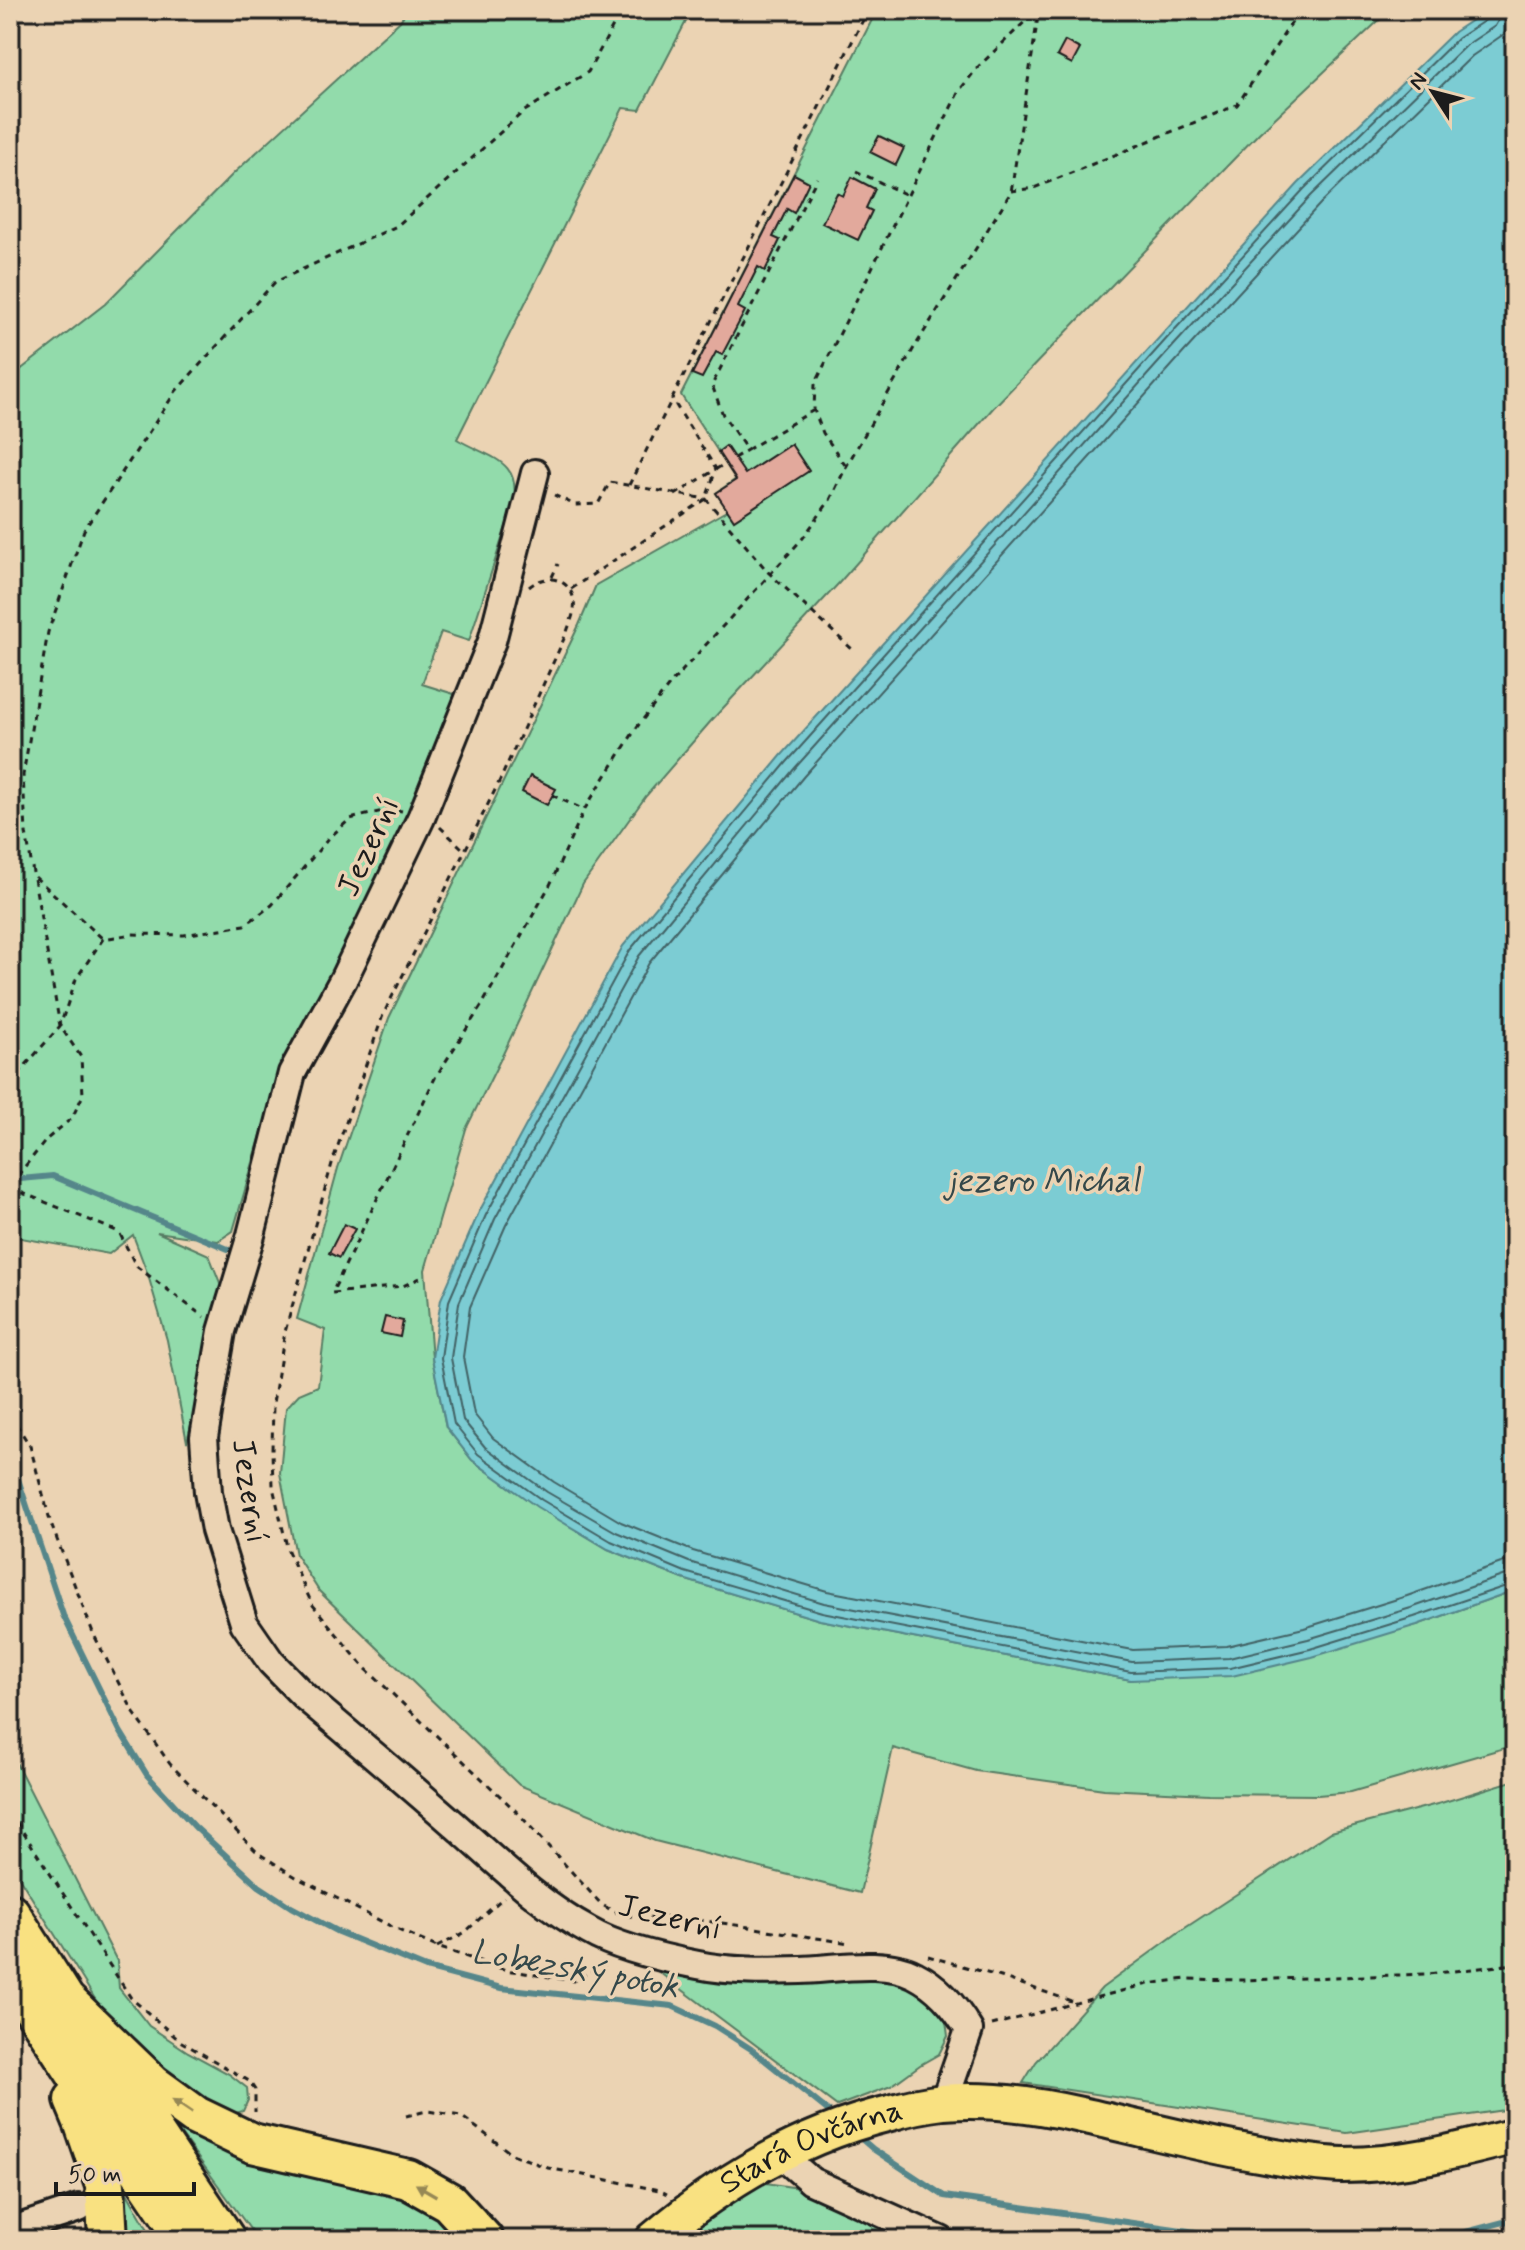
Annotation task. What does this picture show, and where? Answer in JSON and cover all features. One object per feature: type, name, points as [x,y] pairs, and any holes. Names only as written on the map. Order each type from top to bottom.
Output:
[{"type":"highway","points":[[10,1913],[52,2009],[187,2240]]},
{"type":"highway","points":[[10,1973],[52,2009],[196,2116],[252,2143],[408,2179],[449,2202],[484,2240]]},
{"type":"highway","points":[[52,2009],[84,2124],[105,2185],[108,2240]]},
{"type":"highway","points":[[52,2009],[226,2240]]},
{"type":"main road","name":"Stará Ovčárna","points":[[653,2240],[732,2179],[779,2153],[824,2133],[876,2116],[944,2102],[1039,2106],[1202,2145],[1300,2162],[1340,2165],[1383,2164],[1515,2136]]},
{"type":"street","name":"Jezerní","points":[[535,473],[492,641],[429,821],[292,1073],[251,1235],[222,1331],[204,1437],[208,1492],[215,1530],[244,1623],[271,1662],[304,1696],[561,1915],[592,1933],[700,1966],[748,1970],[870,1967],[901,1970],[916,1975],[944,1996],[956,2007],[969,2030]]},
{"type":"street","points":[[944,2102],[969,2030]]},
{"type":"street","points":[[779,2153],[811,2181],[941,2240]]},
{"type":"street","points":[[10,2231],[79,2208]]},
{"type":"path","points":[[222,1331],[136,1266],[119,1232],[10,1186],[47,1139],[72,1118],[83,1095],[81,1057],[60,1026],[26,833],[23,775],[48,632],[84,530],[176,391],[275,282],[397,226],[523,112],[588,72],[622,10]]},
{"type":"path","points":[[629,485],[868,10]]},
{"type":"path","points":[[420,1278],[403,1286],[332,1293],[435,1078],[482,1005],[550,885],[584,810],[637,727],[672,682],[812,525],[830,500],[914,348],[1011,192],[1038,10]]},
{"type":"path","points":[[846,467],[823,433],[814,410],[815,384],[959,91],[978,67],[1038,10]]},
{"type":"path","points":[[1011,192],[1034,188],[1237,105],[1300,10]]},
{"type":"path","points":[[856,171],[907,195]]},
{"type":"path","points":[[747,450],[723,415],[712,385],[817,178]]},
{"type":"path","points":[[672,399],[716,469]]},
{"type":"path","points":[[734,458],[814,410]]},
{"type":"path","points":[[675,495],[726,463]]},
{"type":"path","points":[[570,590],[706,499],[716,469]]},
{"type":"path","points":[[588,505],[598,504],[610,482],[706,499],[769,573],[853,650]]},
{"type":"path","points":[[552,577],[558,564]]},
{"type":"path","points":[[523,596],[531,584],[552,577],[570,590],[575,610],[501,778],[383,1015],[333,1160],[285,1332],[273,1403],[272,1450],[273,1487],[288,1551],[312,1604],[363,1666],[517,1812],[601,1904],[628,1917],[677,1918],[852,1943]]},
{"type":"path","points":[[552,795],[584,810]]},
{"type":"path","points":[[10,1083],[60,1026],[76,979],[103,939],[132,934],[184,935],[245,925],[272,905],[329,838],[350,819],[391,809],[406,811],[429,821],[465,850]]},
{"type":"path","points":[[34,877],[103,939]]},
{"type":"path","points":[[10,1414],[30,1446],[51,1524],[94,1635],[134,1713],[170,1764],[258,1853],[296,1877],[396,1929],[437,1947],[506,1970],[574,1981],[633,1948]]},
{"type":"path","points":[[10,1812],[131,1998],[180,2041],[249,2081],[257,2098],[252,2143]]},
{"type":"path","points":[[437,1947],[464,1933],[492,1910],[509,1892],[516,1879]]},
{"type":"path","points":[[920,1954],[1077,2003]]},
{"type":"path","points":[[969,2030],[1148,1984],[1186,1979],[1428,1974],[1515,1964]]},
{"type":"path","points":[[406,2116],[427,2111],[461,2116],[512,2154],[548,2168],[659,2190],[691,2208]]},
{"type":"green space","points":[[407,10],[692,10],[640,110],[623,108],[457,439],[491,456],[508,469],[515,490],[513,505],[469,641],[441,632],[422,684],[457,695],[362,922],[280,1070],[233,1231],[218,1241],[157,1232],[209,1255],[222,1288],[187,1442],[167,1340],[133,1235],[109,1254],[10,1236],[10,378],[105,304],[233,174],[400,21]]},
{"type":"green space","points":[[877,10],[1390,10],[1259,133],[994,407],[646,796],[583,884],[466,1129],[425,1270],[432,1358],[446,1427],[472,1460],[531,1502],[608,1549],[683,1579],[820,1620],[1131,1680],[1417,1625],[1515,1590],[1515,1745],[1351,1792],[1318,1795],[1104,1789],[976,1771],[893,1748],[860,1893],[655,1841],[519,1785],[319,1591],[296,1555],[280,1473],[286,1408],[299,1394],[318,1386],[325,1330],[297,1319],[338,1168],[389,1018],[596,585],[728,510],[716,493],[736,479],[681,395]]},
{"type":"green space","points":[[10,1751],[117,1961],[119,1988],[149,2026],[247,2088],[248,2100],[243,2111],[229,2115],[171,2084],[105,2015],[10,1863]]},
{"type":"green space","points":[[1515,1780],[1515,2106],[1347,2133],[1023,2083],[1036,2062],[1102,1988],[1179,1932],[1331,1832]]},
{"type":"green space","points":[[652,1967],[897,1979],[927,1993],[945,2013],[948,2036],[939,2054],[891,2086],[837,2106]]},
{"type":"green space","points":[[164,2111],[405,2197],[456,2231],[464,2240],[258,2240]]},
{"type":"green space","points":[[753,2181],[805,2189],[922,2240],[673,2240]]},
{"type":"green space","points":[[121,2190],[127,2193],[154,2240],[124,2240]]},
{"type":"water","name":"jezero Michal","points":[[1487,10],[1515,10],[1515,1590],[1417,1625],[1312,1657],[1232,1676],[1131,1680],[820,1620],[683,1579],[608,1549],[537,1507],[472,1460],[446,1427],[432,1358],[441,1299],[479,1212],[623,946],[781,756],[1298,184],[1454,32]]},
{"type":"building","points":[[1065,41],[1080,49],[1072,64],[1057,56]]},
{"type":"building","points":[[879,136],[904,148],[896,165],[870,152]]},
{"type":"building","points":[[794,174],[809,182],[794,213],[787,209],[773,237],[780,240],[765,271],[758,267],[738,307],[745,311],[722,355],[716,352],[702,378],[692,374]]},
{"type":"building","points":[[852,177],[875,189],[866,208],[872,211],[858,240],[822,223],[837,193],[843,196]]},
{"type":"building","points":[[791,444],[809,471],[734,520],[716,493],[736,480],[718,452],[726,446],[745,474]]},
{"type":"building","points":[[530,776],[556,789],[547,805],[522,792]]},
{"type":"building","points":[[344,1224],[355,1229],[339,1258],[329,1253]]},
{"type":"building","points":[[385,1317],[403,1321],[400,1337],[381,1333]]},
{"type":"waterway","points":[[10,1180],[53,1176],[228,1249]]},
{"type":"waterway","name":"Lobezský potok","points":[[10,1455],[63,1615],[120,1731],[147,1775],[195,1827],[259,1886],[338,1932],[426,1968],[501,1988],[672,2006],[715,2026],[751,2049],[837,2118]]},
{"type":"waterway","name":"Lobezský potok","points":[[858,2136],[944,2196],[1252,2240]]},
{"type":"waterway","name":"Lobezský potok","points":[[1436,2240],[1515,2219]]}]
